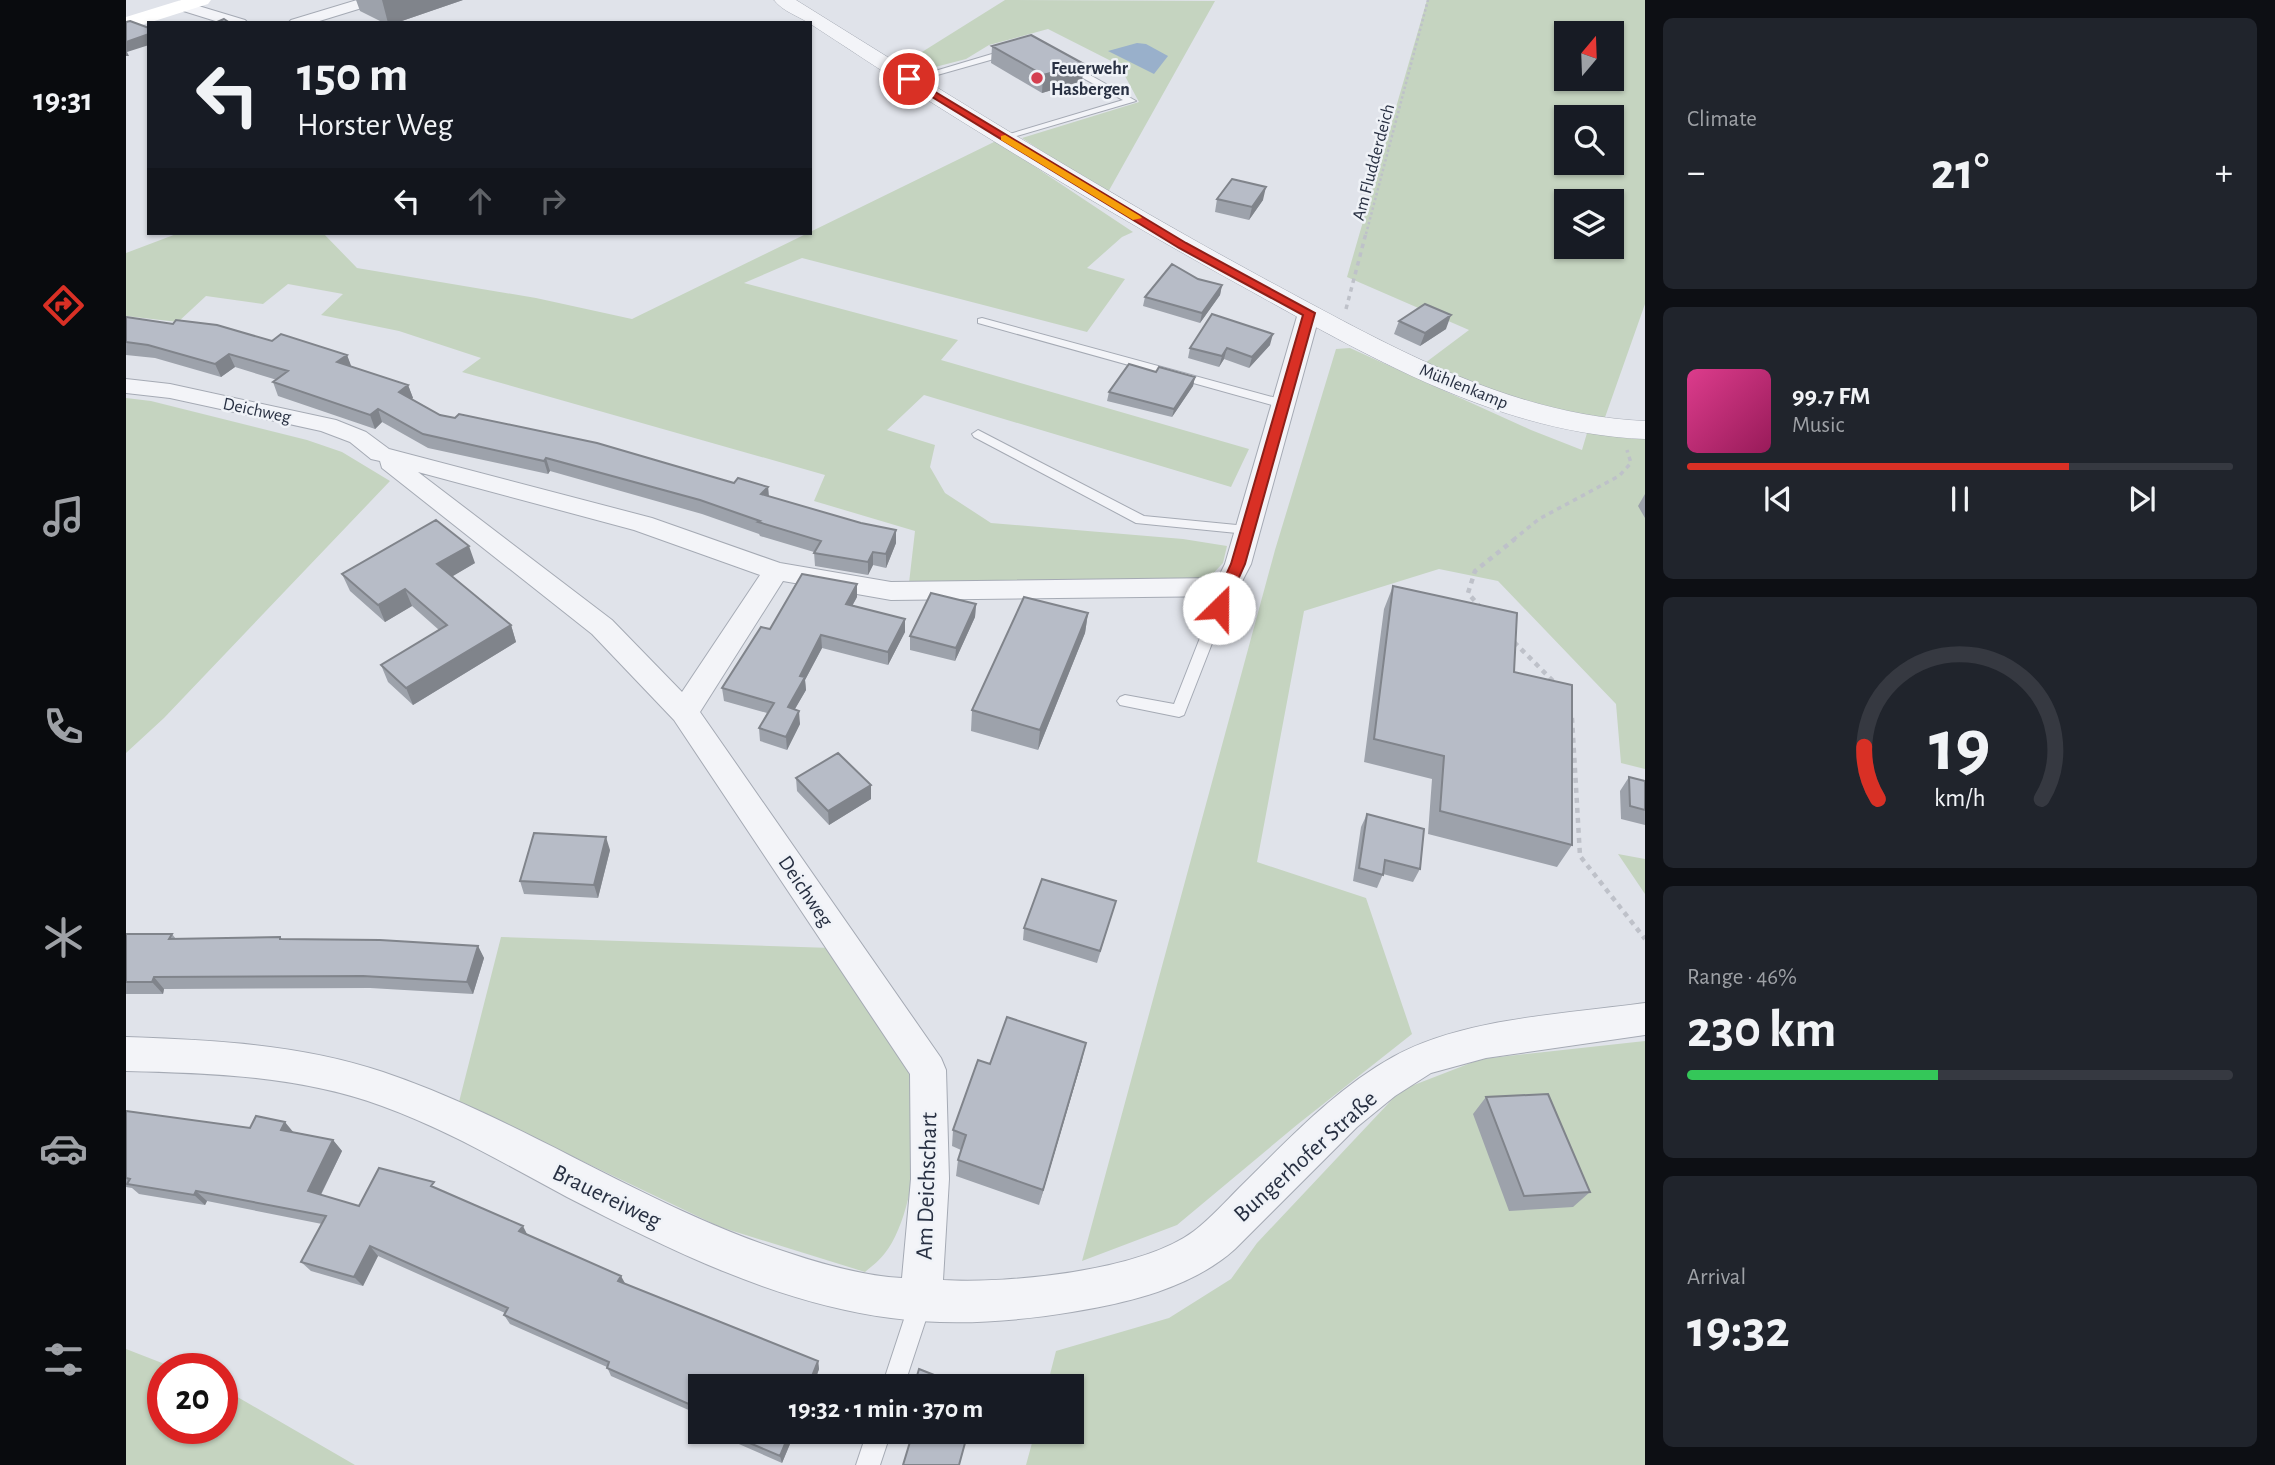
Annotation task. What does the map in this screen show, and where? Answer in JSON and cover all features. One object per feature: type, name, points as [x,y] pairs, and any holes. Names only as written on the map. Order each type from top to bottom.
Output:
[{"type":"main road","points":[[126,24],[191,3]]},
{"type":"street","points":[[303,21],[373,0]]},
{"type":"street","name":"Mühlenkamp","points":[[783,0],[1183,246],[1341,330],[1453,383],[1539,416],[1582,426],[1645,430]]},
{"type":"street","points":[[191,3],[235,21]]},
{"type":"street","points":[[1227,587],[1238,564],[1283,404],[1301,309]]},
{"type":"street","name":"Deichweg","points":[[126,386],[170,391],[328,425],[358,438],[601,627],[684,712],[928,1070]]},
{"type":"street","name":"Deichweg","points":[[380,454],[643,524],[776,571],[891,591],[1227,587]]},
{"type":"street","points":[[684,712],[776,571]]},
{"type":"street","name":"Bungerhofer Straße","points":[[1095,1287],[1157,1272],[1202,1250],[1338,1119],[1405,1068],[1466,1045],[1645,1019]]},
{"type":"street","name":"Brauereiweg","points":[[126,1054],[270,1062],[346,1077],[416,1102],[687,1236],[782,1275],[863,1294],[921,1301],[969,1302],[1095,1287]]},
{"type":"street","name":"Am Deichschart","points":[[921,1301],[930,1179],[928,1070]]},
{"type":"lane","points":[[909,79],[1019,49]]},
{"type":"lane","points":[[1006,138],[1131,101],[1053,58]]},
{"type":"lane","points":[[982,321],[1283,404]]},
{"type":"lane","points":[[978,434],[1141,520],[1247,530]]},
{"type":"lane","points":[[1125,701],[1179,711],[1227,587]]},
{"type":"lane","points":[[898,1374],[921,1301]]},
{"type":"lane","points":[[868,1465],[875,1444]]},
{"type":"path","name":"Am Fludderdeich","points":[[1341,330],[1428,0]]},
{"type":"path","points":[[1485,612],[1468,593],[1475,571],[1539,519],[1619,476],[1631,463],[1627,449],[1608,429]]},
{"type":"path","points":[[1511,639],[1563,691]]},
{"type":"path","points":[[1572,713],[1580,856],[1645,939]]},
{"type":"green space","points":[[1005,0],[1215,1],[1107,194],[1022,138],[1139,102],[1119,65],[1048,29],[989,45],[966,59],[916,72],[898,67]]},
{"type":"green space","points":[[1427,0],[1645,0],[1645,304],[1603,423],[1565,418],[1425,363],[1469,330],[1347,277]]},
{"type":"green space","points":[[996,141],[1133,232],[1122,237],[1087,268],[1125,279],[1087,332],[802,258],[744,283],[958,340],[941,360],[1249,449],[1231,487],[924,395],[887,430],[935,445],[930,467],[945,493],[991,523],[1183,539],[1227,546],[1223,563],[1205,582],[909,583],[915,531],[814,501],[825,475],[462,372],[481,358],[399,331],[321,315],[343,294],[288,284],[263,304],[206,296],[178,322],[126,316],[126,253],[174,235],[325,235],[357,268],[536,298],[632,319],[804,235],[812,235],[812,231]]},
{"type":"green space","points":[[1350,348],[1531,430],[1582,450],[1587,433],[1645,437],[1645,769],[1621,763],[1616,704],[1498,581],[1439,569],[1304,611],[1257,862],[1366,898],[1412,1034],[1177,1225],[1082,1261],[1275,550],[1336,349]]},
{"type":"green space","points":[[126,398],[151,401],[307,440],[342,452],[390,481],[164,718],[126,753]]},
{"type":"green space","points":[[1618,854],[1645,859],[1645,894]]},
{"type":"green space","points":[[501,937],[832,948],[906,1067],[916,1109],[915,1162],[910,1189],[904,1214],[883,1256],[865,1272],[720,1227],[459,1102]]},
{"type":"green space","points":[[1645,1041],[1645,1465],[1026,1465],[1032,1444],[1084,1444],[1084,1374],[1050,1374],[1056,1351],[1169,1318],[1231,1279],[1257,1243],[1401,1090],[1481,1059]]},
{"type":"green space","points":[[126,1349],[147,1357],[147,1444],[238,1444],[238,1397],[355,1465],[126,1465]]},
{"type":"water","points":[[1137,43],[1146,44],[1168,56],[1154,74],[1108,51]]},
{"type":"building","points":[[126,22],[147,27],[147,35],[126,42]]},
{"type":"building","points":[[1031,35],[1084,64],[1043,75],[992,46]]},
{"type":"building","points":[[1232,179],[1266,187],[1252,207],[1217,199]]},
{"type":"building","points":[[1172,264],[1198,279],[1222,285],[1202,313],[1145,297]]},
{"type":"building","points":[[1425,304],[1451,315],[1425,333],[1399,321]]},
{"type":"building","points":[[1212,314],[1273,334],[1252,357],[1227,348],[1222,356],[1190,348]]},
{"type":"building","points":[[126,317],[173,324],[176,320],[217,325],[272,341],[281,334],[347,355],[337,362],[408,385],[399,392],[440,415],[455,418],[459,414],[597,443],[734,483],[738,478],[768,487],[761,494],[861,523],[896,530],[886,554],[873,552],[868,562],[814,553],[821,541],[758,522],[760,521],[700,500],[546,458],[544,461],[423,434],[378,409],[370,415],[273,382],[288,371],[229,354],[215,364],[148,345],[126,342]]},
{"type":"building","points":[[1129,364],[1156,372],[1159,367],[1195,377],[1174,409],[1109,392]]},
{"type":"building","points":[[436,520],[469,546],[437,564],[511,625],[406,688],[381,665],[447,625],[405,589],[378,605],[342,574]]},
{"type":"building","points":[[802,574],[857,584],[846,604],[905,619],[888,652],[821,635],[800,676],[805,677],[788,707],[799,711],[786,737],[759,728],[774,703],[722,688],[761,627],[770,629]]},
{"type":"building","points":[[1393,586],[1517,613],[1514,672],[1572,685],[1572,845],[1440,811],[1444,756],[1374,739]]},
{"type":"building","points":[[931,593],[976,604],[956,648],[910,636]]},
{"type":"building","points":[[1024,597],[1088,613],[1040,730],[972,710]]},
{"type":"building","points":[[838,753],[871,785],[828,811],[796,778]]},
{"type":"building","points":[[1629,777],[1645,781],[1645,810],[1630,806]]},
{"type":"building","points":[[1367,814],[1424,829],[1420,869],[1385,860],[1383,875],[1359,868]]},
{"type":"building","points":[[534,833],[606,837],[594,885],[520,881]]},
{"type":"building","points":[[1042,879],[1116,901],[1100,951],[1024,928]]},
{"type":"building","points":[[126,934],[172,934],[169,939],[280,937],[478,946],[467,982],[363,976],[154,977],[152,982],[126,982]]},
{"type":"building","points":[[1007,1017],[1086,1043],[1043,1190],[958,1160],[966,1135],[953,1130],[978,1060],[990,1064]]},
{"type":"building","points":[[1548,1094],[1590,1192],[1524,1196],[1486,1097]]},
{"type":"building","points":[[126,1111],[250,1128],[256,1116],[285,1122],[281,1130],[333,1140],[308,1191],[359,1206],[379,1168],[434,1182],[431,1186],[523,1226],[519,1231],[621,1276],[618,1281],[818,1361],[813,1374],[688,1374],[688,1404],[607,1368],[609,1362],[504,1315],[508,1308],[370,1246],[354,1277],[301,1262],[326,1216],[196,1191],[194,1195],[127,1184],[130,1179],[126,1178]]},
{"type":"building","points":[[919,1369],[932,1374],[918,1374]]},
{"type":"building","points":[[752,1444],[785,1444],[780,1456]]},
{"type":"building","points":[[909,1444],[965,1444],[959,1465],[903,1465]]},
{"type":"slow traffic","points":[[1005,138],[1137,218]]},
{"type":"place","name":"Feuerwehr Hasbergen","points":[[1037,78]]},
{"type":"route","points":[[909,79],[1183,246],[1309,313],[1238,564],[1219,608]]}]
